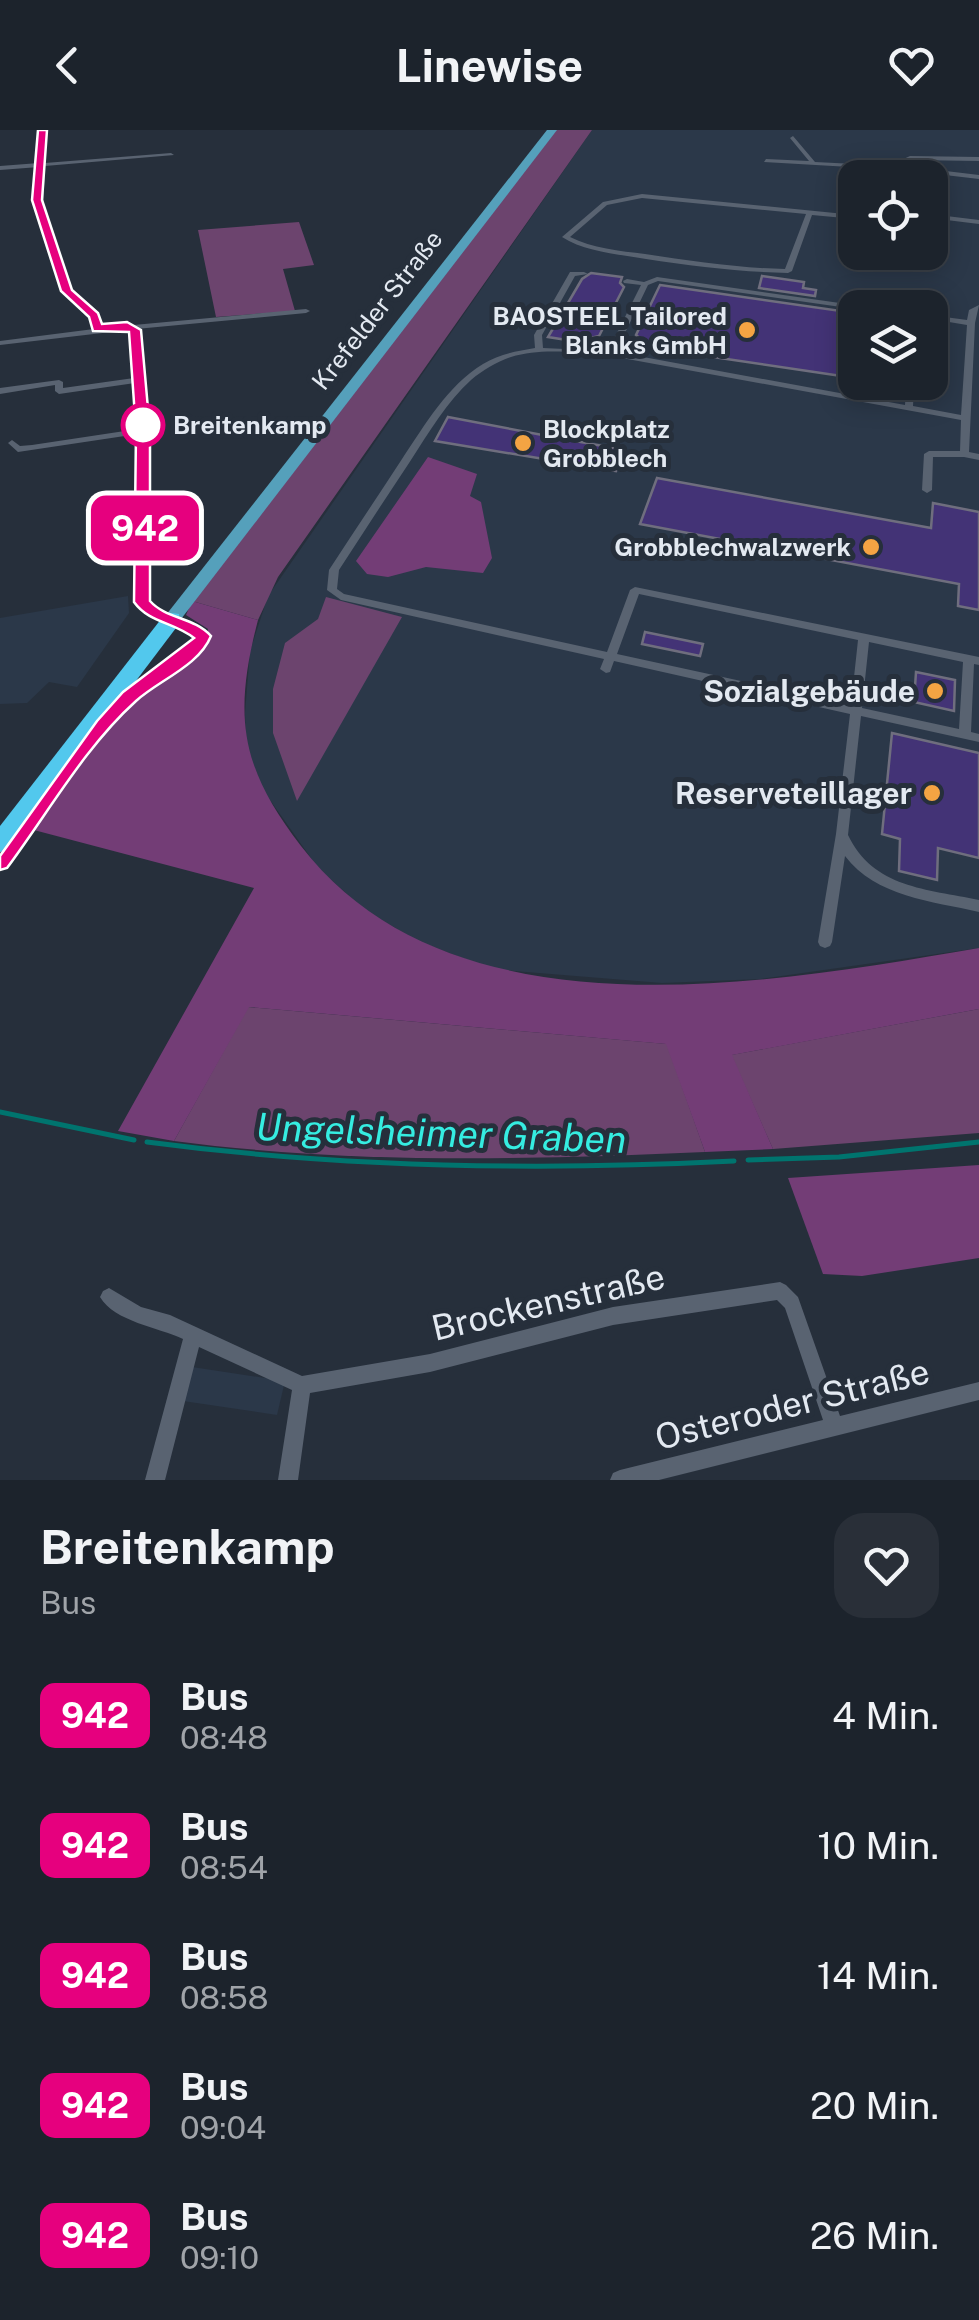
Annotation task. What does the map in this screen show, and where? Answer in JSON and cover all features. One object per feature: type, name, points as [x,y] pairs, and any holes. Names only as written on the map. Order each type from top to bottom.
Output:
[{"type":"highway","name":"Krefelder Straße","points":[[0,824],[168,617]]},
{"type":"highway","name":"Krefelder Straße","points":[[0,843],[168,617]]},
{"type":"main road","name":"Krefelder Straße","points":[[168,617],[549,130]]},
{"type":"street","points":[[43,130],[37,200],[68,294],[97,320],[97,328]]},
{"type":"street","points":[[793,138],[812,160]]},
{"type":"street","points":[[0,168],[171,155]]},
{"type":"street","points":[[902,160],[979,159]]},
{"type":"street","points":[[766,161],[838,162]]},
{"type":"street","points":[[948,173],[979,177]]},
{"type":"street","points":[[809,214],[788,270],[613,254],[572,245],[565,237],[591,211],[621,198],[681,199],[838,216]]},
{"type":"street","points":[[948,218],[979,222]]},
{"type":"street","points":[[539,348],[538,335],[572,274],[584,274]]},
{"type":"street","points":[[627,281],[644,284],[666,280],[838,305]]},
{"type":"street","points":[[615,345],[644,284]]},
{"type":"street","points":[[637,301],[651,303]]},
{"type":"street","points":[[964,454],[972,312],[979,307]]},
{"type":"street","points":[[0,342],[97,328],[132,328],[306,310]]},
{"type":"street","points":[[628,318],[643,321]]},
{"type":"street","points":[[948,320],[971,323]]},
{"type":"street","points":[[0,862],[103,726],[130,697],[198,646],[200,632],[145,608],[142,602],[143,431],[141,380],[132,328]]},
{"type":"street","points":[[538,335],[550,334]]},
{"type":"street","points":[[634,340],[615,345],[539,348],[499,359],[460,382],[330,581],[332,590],[342,596],[979,738]]},
{"type":"street","points":[[596,341],[767,380],[965,418]]},
{"type":"street","points":[[767,380],[772,365]]},
{"type":"street","points":[[0,390],[60,382],[59,392],[141,380]]},
{"type":"street","points":[[909,400],[909,409]]},
{"type":"street","points":[[0,445],[12,443],[18,449],[32,448],[143,431]]},
{"type":"street","points":[[927,490],[929,454],[979,457]]},
{"type":"street","points":[[606,669],[635,590],[974,660],[965,735]]},
{"type":"street","points":[[825,942],[842,834],[864,639]]},
{"type":"street","points":[[842,834],[848,856],[863,871],[884,882],[979,906]]},
{"type":"street","name":"Brockenstraße","points":[[302,1385],[430,1363],[613,1316],[780,1292],[792,1303],[835,1428]]},
{"type":"street","points":[[108,1298],[302,1385],[288,1480]]},
{"type":"street","points":[[155,1480],[193,1336]]},
{"type":"street","name":"Osteroder Straße","points":[[620,1480],[979,1390]]},
{"type":"shaded area","points":[[556,130],[592,130],[278,577],[258,620],[192,601]]},
{"type":"shaded area","points":[[592,130],[979,130],[979,948],[761,979],[662,983],[491,969],[418,941],[366,911],[318,868],[258,783],[246,744],[250,651],[268,596]]},
{"type":"shaded area","points":[[299,222],[314,265],[283,269],[295,311],[216,317],[198,230]]},
{"type":"shaded area","points":[[428,457],[477,474],[470,496],[481,502],[492,558],[483,573],[426,567],[388,577],[367,574],[356,561]]},
{"type":"shaded area","points":[[128,596],[129,613],[77,687],[49,682],[27,703],[0,704],[0,618]]},
{"type":"shaded area","points":[[326,597],[402,617],[297,801],[273,733],[273,689],[285,643],[318,619]]},
{"type":"shaded area","points":[[192,601],[258,620],[246,685],[247,739],[265,791],[281,818],[301,846],[365,908],[441,950],[526,974],[618,984],[712,983],[805,975],[979,948],[979,1009],[732,1055],[773,1149],[705,1152],[666,1044],[249,1007],[174,1141],[118,1131],[254,888],[30,829],[124,707],[204,647],[208,629],[186,615]]},
{"type":"shaded area","points":[[248,1007],[667,1044],[705,1152],[573,1157],[373,1157],[174,1141]]},
{"type":"shaded area","points":[[979,1009],[979,1133],[773,1149],[731,1055]]},
{"type":"shaded area","points":[[979,1165],[979,1258],[862,1276],[823,1274],[788,1178]]},
{"type":"shaded area","points":[[192,1367],[285,1381],[277,1415],[183,1401]]},
{"type":"building","name":"BAOSTEEL Tailored Blanks GmbH","points":[[591,273],[622,277],[620,283],[624,287],[599,336],[591,338],[592,344],[548,337],[582,279]]},
{"type":"building","points":[[762,276],[804,282],[803,288],[816,290],[815,296],[759,288]]},
{"type":"building","name":"BAOSTEEL Tailored Blanks GmbH","points":[[660,285],[838,311],[838,375],[632,345],[642,340],[636,335]]},
{"type":"building","name":"Blockplatz Grobblech","points":[[448,417],[625,450],[616,471],[435,441]]},
{"type":"building","name":"Grobblechwalzwerk","points":[[657,478],[931,528],[933,503],[979,512],[979,610],[958,606],[959,584],[640,524]]},
{"type":"building","points":[[645,632],[703,644],[700,656],[642,644]]},
{"type":"building","name":"Sozialgebäude","points":[[916,672],[955,680],[954,711],[914,702]]},
{"type":"building","name":"Reserveteillager","points":[[892,733],[979,753],[979,858],[938,848],[937,880],[899,871],[900,839],[882,834]]},
{"type":"waterway","name":"Ungelsheimer Graben","points":[[0,1112],[134,1140]]},
{"type":"waterway","name":"Ungelsheimer Graben","points":[[147,1142],[294,1157],[440,1165],[734,1161]]},
{"type":"waterway","name":"Ungelsheimer Graben","points":[[748,1160],[839,1157],[979,1142]]},
{"type":"bus line","name":"942","points":[[0,862],[103,726],[130,697],[198,646],[203,636],[187,624],[150,612],[142,602],[146,581],[143,431],[134,330],[127,326],[97,328],[94,316],[66,291],[37,200],[43,130]]},
{"type":"place","name":"BAOSTEEL Tailored Blanks GmbH","points":[[747,330]]},
{"type":"place","name":"Breitenkamp","points":[[143,425]]},
{"type":"place","name":"Blockplatz Grobblech","points":[[523,443]]},
{"type":"place","name":"Grobblechwalzwerk","points":[[871,547]]},
{"type":"place","name":"Sozialgebäude","points":[[935,691]]},
{"type":"place","name":"Reserveteillager","points":[[932,793]]}]
